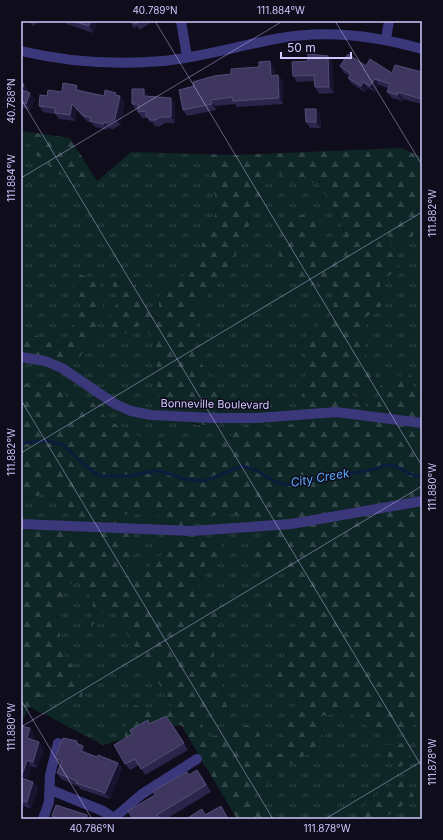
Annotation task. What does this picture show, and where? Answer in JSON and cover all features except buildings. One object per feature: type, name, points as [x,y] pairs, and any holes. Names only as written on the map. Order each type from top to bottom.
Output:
[{"type":"street","points":[[181,21],[187,57]]},
{"type":"street","points":[[386,39],[390,21]]},
{"type":"street","points":[[21,52],[63,59],[111,62],[149,62],[187,57],[296,36],[342,34],[386,39],[422,49]]},
{"type":"street","name":"Bonneville Boulevard","points":[[21,357],[45,361],[62,368],[115,404],[131,411],[151,415],[206,418],[258,418],[336,412],[422,422]]},
{"type":"street","points":[[21,524],[192,531],[291,524],[422,501]]},
{"type":"street","points":[[43,819],[50,790],[50,775],[58,743]]},
{"type":"street","points":[[50,790],[103,811],[115,818],[142,794],[197,759]]},
{"type":"green space","points":[[21,130],[23,131],[34,153],[97,181],[131,152],[204,154],[218,208],[192,267],[177,282],[160,289],[159,319],[143,307],[135,282],[112,282],[118,300],[109,321],[142,324],[156,344],[157,388],[192,424],[218,427],[223,401],[194,350],[198,308],[235,256],[249,225],[251,199],[259,172],[272,164],[288,183],[318,183],[338,214],[345,236],[313,239],[310,213],[304,290],[324,279],[338,290],[331,315],[302,340],[306,383],[292,426],[273,408],[271,428],[243,426],[220,445],[204,438],[173,438],[147,441],[108,420],[92,401],[66,397],[54,376],[32,385],[21,381],[21,354],[78,360],[103,303],[73,286],[87,307],[78,312],[64,346],[53,343],[21,329]]},
{"type":"green space","points":[[23,131],[70,138],[97,181],[58,174],[34,153]]},
{"type":"green space","points":[[401,148],[422,157],[422,242],[420,243],[418,226],[408,245],[388,236],[400,269],[380,281],[381,308],[366,317],[364,351],[375,377],[365,392],[350,394],[376,413],[380,386],[409,370],[417,397],[422,399],[422,720],[398,734],[368,727],[347,710],[318,717],[324,743],[289,765],[256,793],[263,819],[237,819],[181,725],[124,739],[131,703],[155,714],[173,705],[135,648],[110,605],[91,627],[93,603],[82,580],[65,585],[56,615],[64,654],[81,677],[83,702],[68,702],[55,684],[40,693],[48,716],[29,707],[21,723],[21,529],[34,530],[55,521],[85,543],[87,531],[68,509],[44,494],[21,500],[21,381],[32,385],[54,376],[66,397],[92,401],[108,420],[147,441],[173,438],[204,438],[220,445],[243,426],[271,428],[273,408],[292,425],[306,383],[302,340],[331,315],[338,290],[324,279],[304,290],[279,254],[282,219],[310,213],[328,224],[314,239],[345,235],[338,214],[318,183],[288,183],[272,164],[259,172],[269,193],[251,199],[249,225],[235,256],[198,308],[194,350],[223,401],[218,427],[163,419],[157,388],[156,344],[142,324],[119,337],[109,321],[118,300],[111,281],[135,282],[143,307],[158,319],[160,289],[177,282],[192,267],[218,208],[204,154],[233,155]],"holes":[[[155,512],[176,532],[165,551],[147,569],[117,579],[132,559],[132,540],[118,515]],[[230,512],[274,534],[255,550],[249,570],[270,576],[288,561],[287,578],[269,592],[269,607],[287,602],[297,622],[283,662],[267,671],[279,692],[301,690],[293,713],[281,721],[283,754],[257,750],[260,726],[235,726],[210,738],[197,716],[213,705],[230,717],[214,657],[219,600],[196,597],[205,565],[224,555],[219,536],[197,542],[191,521]]]},
{"type":"green space","points":[[418,225],[420,242],[422,242],[422,399],[417,397],[376,414],[350,393],[365,392],[375,377],[364,351],[366,317],[381,308],[380,281],[388,235]]},
{"type":"green space","points":[[79,274],[99,281],[103,303],[94,334],[78,360],[47,364],[21,354],[21,329],[53,343],[64,346],[78,312],[86,307],[73,286]]},
{"type":"green space","points":[[44,494],[68,509],[87,531],[85,543],[55,521],[34,530],[21,529],[21,500]]},
{"type":"green space","points":[[155,512],[176,532],[165,551],[147,569],[116,579],[132,559],[132,540],[117,515]]},
{"type":"green space","points":[[230,512],[274,534],[255,550],[288,560],[287,602],[297,622],[283,662],[301,690],[293,713],[281,721],[283,754],[257,750],[260,726],[235,726],[210,738],[197,716],[213,705],[230,716],[214,657],[219,601],[196,597],[205,565],[191,521]]},
{"type":"green space","points":[[82,580],[93,603],[91,626],[110,604],[135,648],[173,705],[155,714],[131,703],[124,739],[103,745],[48,716],[40,693],[55,684],[68,702],[81,677],[64,654],[56,615],[65,585]]},
{"type":"green space","points":[[347,710],[368,727],[398,734],[422,720],[422,819],[381,819],[392,813],[356,813],[365,819],[263,819],[256,793],[289,765],[324,743],[318,717]]},
{"type":"green space","points":[[403,743],[409,751],[412,762],[396,768],[381,746]]},
{"type":"green space","points":[[403,779],[414,796],[394,812],[387,816],[373,819],[356,813],[385,788]]},
{"type":"waterway","name":"City Creek","points":[[21,443],[47,441],[63,445],[96,474],[103,476],[129,476],[160,471],[185,479],[205,481],[242,466],[256,470],[275,482],[287,485],[393,465],[415,476],[422,477]]}]
